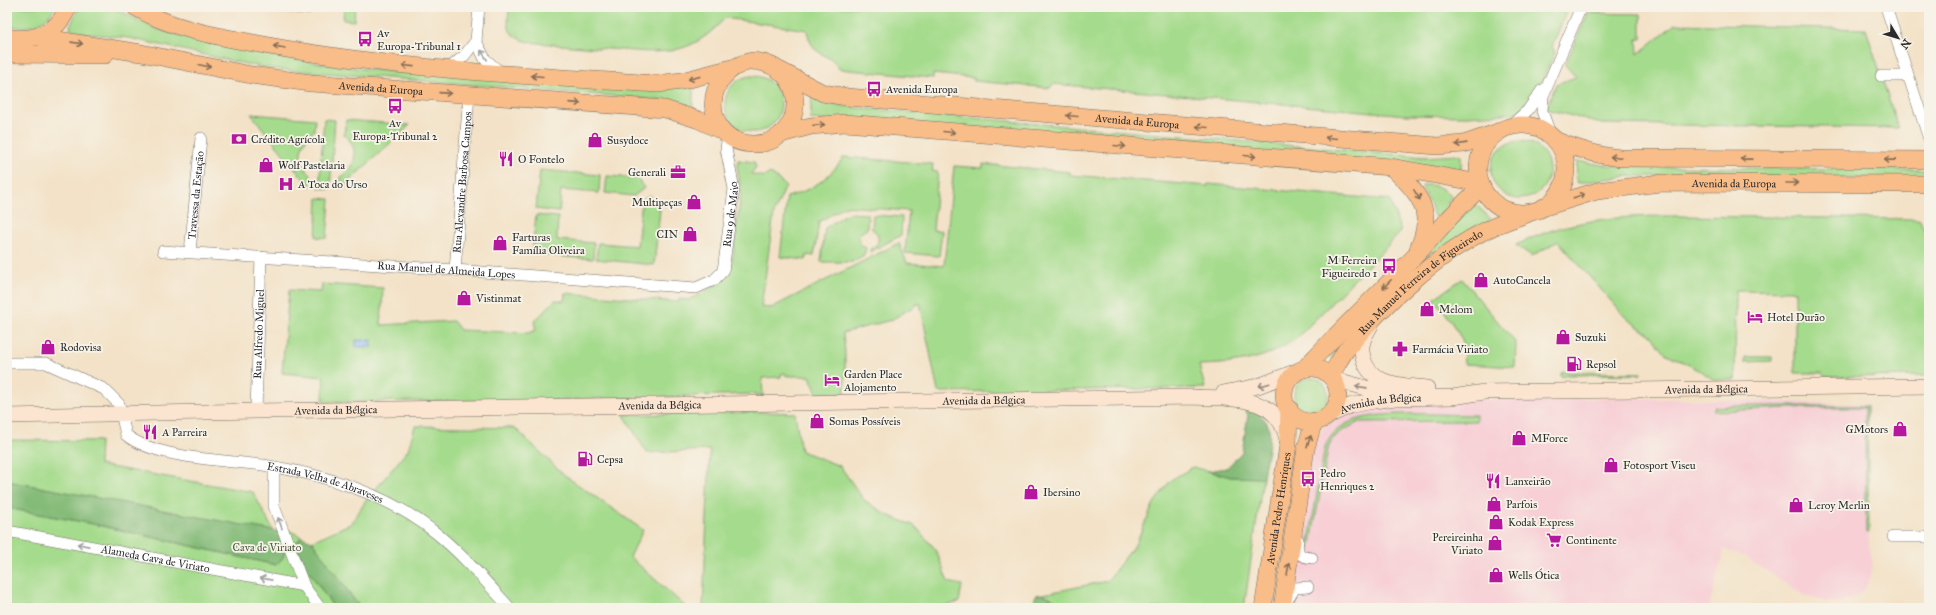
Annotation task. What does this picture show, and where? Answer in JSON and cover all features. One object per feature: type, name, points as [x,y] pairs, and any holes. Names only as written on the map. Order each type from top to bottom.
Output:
[{"type":"main road","points":[[12,40],[38,37],[53,29],[64,16],[68,7]]},
{"type":"main road","points":[[135,7],[152,16],[187,28],[230,38],[351,60],[447,70],[658,84],[682,81],[732,68],[752,61],[762,62],[781,71],[790,82],[795,95],[795,109],[790,122],[782,134]]},
{"type":"main road","name":"Avenida da Europa","points":[[38,37],[141,53],[281,80],[665,109],[700,120],[725,133]]},
{"type":"main road","points":[[7,54],[95,56],[141,53]]},
{"type":"main road","points":[[732,68],[723,76],[716,87],[713,99],[714,111],[725,133],[739,141],[754,144],[769,141],[782,134],[811,126],[845,123],[1391,167],[1481,185]]},
{"type":"main road","name":"Avenida da Europa","points":[[781,71],[823,93],[847,97],[1437,146],[1464,144],[1504,130]]},
{"type":"main road","points":[[1553,138],[1562,152],[1566,164],[1565,178],[1561,190],[1553,201],[1536,211],[1517,213],[1505,210],[1494,204],[1485,194],[1481,185],[1478,169],[1480,155],[1487,142],[1504,130],[1522,125],[1534,127],[1576,149],[1604,156],[1621,158],[1929,160]]},
{"type":"main road","points":[[1391,167],[1414,189],[1423,205],[1425,230],[1415,256]]},
{"type":"main road","name":"Avenida da Europa","points":[[1536,211],[1597,191],[1660,183],[1927,186]]},
{"type":"main road","name":"Rua Manuel Ferreira de Figueiredo","points":[[1302,370],[1332,338],[1415,256],[1465,200],[1481,185]]},
{"type":"main road","name":"Rua Manuel Ferreira de Figueiredo","points":[[1332,378],[1345,351],[1415,280],[1441,259],[1492,228],[1536,211]]},
{"type":"main road","name":"Avenida da Bélgica","points":[[1372,322],[1363,342],[1362,352],[1364,364],[1370,373],[1378,379],[1392,384],[1426,388]]},
{"type":"main road","name":"Avenida da Bélgica","points":[[1302,370],[1318,369],[1332,378],[1366,388],[1469,388],[1484,392]]},
{"type":"main road","points":[[1194,397],[1258,386],[1302,370]]},
{"type":"main road","points":[[1302,370],[1288,380],[1284,392],[1287,406],[1294,416],[1302,420],[1320,419]]},
{"type":"main road","name":"Avenida da Bélgica","points":[[1320,419],[1332,411],[1337,400],[1337,387],[1332,378]]},
{"type":"main road","name":"Avenida da Bélgica","points":[[1320,419],[1352,405],[1374,401],[1395,398],[1453,397],[1484,392],[1929,386]]},
{"type":"main road","points":[[1194,397],[1244,397],[1287,406]]},
{"type":"main road","name":"Avenida da Bélgica","points":[[7,416],[256,410],[1194,397],[1241,400],[1260,404],[1277,417],[1285,430],[1288,445]]},
{"type":"main road","name":"Avenida Pedro Henriques","points":[[1263,608],[1288,445],[1287,406]]},
{"type":"main road","name":"Avenida Pedro Henriques","points":[[1283,608],[1306,448],[1320,419]]},
{"type":"street","points":[[447,70],[464,56],[476,41],[479,7]]},
{"type":"street","points":[[1553,138],[1542,107],[1543,96],[1581,7]]},
{"type":"street","points":[[1886,7],[1929,139]]},
{"type":"street","points":[[476,41],[486,59],[501,73]]},
{"type":"street","points":[[1881,76],[1908,76]]},
{"type":"street","points":[[1504,130],[1533,104],[1550,78]]},
{"type":"street","name":"Rua Alexandre Barbosa Campos","points":[[455,270],[468,95]]},
{"type":"street","name":"Rua 9 de Maio","points":[[723,270],[734,189],[726,149],[725,133]]},
{"type":"street","name":"Travessa da Estação","points":[[190,252],[201,138]]},
{"type":"street","name":"Rua Manuel de Almeida Lopes","points":[[163,251],[455,270],[690,289],[706,285],[714,280],[723,270]]},
{"type":"street","name":"Rua Alfredo Miguel","points":[[256,410],[261,257]]},
{"type":"street","name":"Estrada Velha de Abraveses","points":[[7,363],[46,363],[104,389],[119,404],[126,435],[143,446],[206,459],[274,467],[314,475],[355,487],[413,516],[459,553],[510,608]]},
{"type":"street","points":[[274,467],[274,506],[304,586],[320,608]]},
{"type":"street","name":"Avenida Pedro Henriques","points":[[1299,496],[1303,509],[1296,550],[1300,556],[1312,558]]},
{"type":"street","name":"Alameda Cava de Viriato","points":[[7,531],[304,586]]},
{"type":"street","points":[[1894,538],[1929,536]]},
{"type":"street","points":[[1283,608],[1290,594],[1295,588],[1308,587]]},
{"type":"shaded area","points":[[1626,398],[1867,404],[1869,546],[1873,564],[1868,583],[1862,592],[1853,598],[1841,602],[1826,602],[1804,595],[1745,557],[1724,549],[1709,608],[1283,608],[1311,451],[1324,426],[1353,408],[1395,401]]},
{"type":"green space","points":[[7,7],[55,7],[46,18],[35,25],[28,27],[14,27],[7,25]]},
{"type":"green space","points":[[79,7],[108,7],[162,31],[223,46],[330,65],[384,71],[693,86],[693,106],[690,108],[672,102],[638,98],[274,69],[129,38],[74,32],[71,30],[70,26]]},
{"type":"green space","points":[[234,7],[319,7],[318,9],[311,9],[310,15]]},
{"type":"green space","points":[[344,7],[355,7],[354,21],[343,20]]},
{"type":"green space","points":[[509,7],[1568,7],[1552,47],[1555,52],[1534,99],[1519,113],[1466,116],[1407,115],[1053,84],[1050,88],[974,81],[974,78],[933,74],[933,78],[839,69],[836,63],[817,51],[809,40],[807,30],[725,18],[698,41],[686,47],[659,52],[530,42],[517,38],[510,31],[508,21]]},
{"type":"green space","points":[[1588,13],[1641,14],[1641,39],[1637,39],[1638,54],[1675,24],[1866,29],[1898,128],[1602,124],[1546,109],[1556,84],[1576,77],[1565,65]]},
{"type":"green space","points":[[748,76],[758,76],[773,84],[779,93],[781,104],[779,115],[773,124],[758,132],[748,132],[737,127],[730,120],[725,109],[725,99],[730,88],[737,81]]},
{"type":"green space","points":[[812,96],[837,105],[858,108],[1424,157],[1458,155],[1461,156],[1461,176],[810,119]]},
{"type":"green space","points":[[251,114],[315,119],[314,131],[302,147],[301,153],[303,164],[311,175],[310,187]]},
{"type":"green space","points":[[324,119],[335,120],[330,189],[319,188]]},
{"type":"green space","points":[[346,120],[410,125],[340,189],[341,177],[347,173],[354,162],[354,150],[352,144],[344,134]]},
{"type":"green space","points":[[1520,141],[1531,143],[1544,154],[1547,159],[1549,170],[1547,181],[1536,194],[1531,197],[1520,199],[1509,197],[1496,186],[1493,181],[1491,170],[1493,159],[1504,146],[1509,143]]},
{"type":"green space","points":[[844,157],[933,164],[932,171],[938,172],[933,230],[942,231],[939,256],[905,253],[909,211],[845,206],[819,222],[814,256],[807,255],[806,260],[780,257],[787,197],[804,191],[819,183],[839,165]]},
{"type":"green space","points":[[738,160],[754,162],[756,167],[751,174],[764,177],[770,173],[786,186],[774,213],[761,307],[771,308],[899,243],[907,263],[944,266],[954,166],[983,168],[983,164],[1070,172],[1070,175],[1208,186],[1208,184],[1390,200],[1401,232],[1297,338],[1262,356],[1238,362],[1199,365],[1205,388],[938,392],[920,303],[891,320],[843,333],[845,352],[845,394],[817,394],[810,376],[786,376],[785,373],[781,374],[781,377],[762,378],[763,396],[755,394],[558,400],[323,402],[324,377],[282,373],[289,290],[321,292],[322,284],[383,288],[381,325],[453,321],[460,330],[529,333],[536,330],[534,322],[555,300],[564,301],[565,293],[679,302],[679,299],[689,300],[723,281],[728,273],[733,256],[741,193],[737,165]]},
{"type":"green space","points":[[1577,161],[1603,165],[1653,167],[1929,170],[1929,179],[1628,176],[1578,183],[1576,178]]},
{"type":"green space","points":[[540,170],[600,175],[599,193],[561,190],[559,212],[536,209]]},
{"type":"green space","points":[[607,176],[637,178],[644,188],[634,196],[605,193]]},
{"type":"green space","points":[[1423,185],[1438,187],[1451,196],[1443,212],[1434,217],[1431,206],[1422,187]]},
{"type":"green space","points":[[650,195],[660,210],[654,265],[596,259],[598,243],[637,246],[642,200]]},
{"type":"green space","points":[[318,198],[330,199],[327,238],[316,237]]},
{"type":"green space","points":[[1474,203],[1491,219],[1331,358],[1327,356],[1432,250]]},
{"type":"green space","points":[[848,213],[868,214],[867,229],[860,233],[859,238],[860,244],[866,248],[864,255],[852,262],[821,262],[825,228]]},
{"type":"green space","points":[[536,215],[558,217],[557,240],[594,243],[593,259],[532,254]]},
{"type":"green space","points":[[873,215],[902,217],[901,235],[870,252],[870,249],[876,245],[878,240],[877,234],[872,229]]},
{"type":"green space","points":[[1677,216],[1920,220],[1929,242],[1929,376],[1825,377],[1822,373],[1795,373],[1795,291],[1736,290],[1735,380],[1714,380],[1699,370],[1665,353],[1651,335],[1627,319],[1558,241],[1532,256],[1516,245],[1541,234],[1581,223],[1622,218]]},
{"type":"green space","points":[[1462,279],[1516,343],[1515,367],[1464,364],[1463,341],[1445,312],[1433,299]]},
{"type":"green space","points":[[1745,357],[1772,357],[1772,361],[1745,362]]},
{"type":"green space","points":[[1562,372],[1641,374],[1566,375],[1562,377],[1560,375]]},
{"type":"green space","points":[[1311,378],[1317,379],[1323,383],[1327,389],[1327,401],[1323,407],[1317,411],[1311,412],[1305,411],[1299,407],[1295,401],[1294,395],[1295,389],[1299,383],[1305,379]]},
{"type":"green space","points":[[1243,406],[1256,412],[1264,419],[1268,426],[1270,435],[1263,478],[1231,477],[1208,471],[1227,468],[1242,452],[1248,415]]},
{"type":"green space","points":[[1867,406],[1869,532],[1866,532],[1865,408],[1791,408],[1714,411],[1714,407]]},
{"type":"green space","points":[[762,412],[795,413],[801,451],[840,466],[864,500],[887,515],[915,526],[936,550],[948,582],[962,585],[959,602],[939,608],[703,608],[710,450],[647,453],[624,415]]},
{"type":"green space","points":[[1392,414],[1476,415],[1476,421],[1359,422],[1340,432],[1332,440],[1328,449],[1310,548],[1307,551],[1325,447],[1331,436],[1337,430],[1348,423],[1360,419]]},
{"type":"green space","points":[[415,426],[515,428],[564,475],[643,530],[630,557],[687,608],[360,608],[312,541],[352,523],[365,502],[408,450]]},
{"type":"green space","points":[[7,440],[100,441],[99,465],[253,492],[274,532],[7,481]]},
{"type":"green space","points":[[1193,467],[1231,477],[1263,478],[1244,608],[1070,608],[1043,594],[1107,581],[1135,545],[1154,503],[1171,480]]},
{"type":"green space","name":"Cava de Viriato","points":[[7,481],[280,532],[286,547],[283,558],[276,565],[89,523],[7,508]]},
{"type":"green space","points":[[7,508],[88,523],[276,565],[288,530],[302,537],[296,543],[300,558],[334,608],[7,608]]},
{"type":"green space","name":"Cava de Viriato","points":[[302,537],[312,541],[360,608],[334,608],[300,558],[296,542]]},
{"type":"green space","points":[[1043,594],[1070,608],[1031,608],[1036,595]]},
{"type":"water","points":[[356,340],[372,340],[372,347],[356,347]]},
{"type":"place","name":"Av Europa-Tribunal 1","points":[[365,39]]},
{"type":"place","name":"Avenida Europa","points":[[874,89]]},
{"type":"place","name":"Av Europa-Tribunal 2","points":[[395,106]]},
{"type":"place","name":"Crédito Agrícola","points":[[239,139]]},
{"type":"place","name":"Susydoce","points":[[595,140]]},
{"type":"place","name":"O Fontelo","points":[[506,159]]},
{"type":"place","name":"Wolf Pastelaria","points":[[266,165]]},
{"type":"place","name":"Generali","points":[[678,172]]},
{"type":"place","name":"A Toca do Urso","points":[[286,184]]},
{"type":"place","name":"Multipeças","points":[[694,202]]},
{"type":"place","name":"CIN","points":[[690,234]]},
{"type":"place","name":"Farturas Família Oliveira","points":[[500,243]]},
{"type":"place","name":"M Ferreira Figueiredo 1","points":[[1389,266]]},
{"type":"place","name":"AutoCancela","points":[[1481,280]]},
{"type":"place","name":"Vistinmat","points":[[464,298]]},
{"type":"place","name":"Melom","points":[[1427,309]]},
{"type":"place","name":"Hotel Durão","points":[[1755,317]]},
{"type":"place","name":"Suzuki","points":[[1563,337]]},
{"type":"place","name":"Rodovisa","points":[[48,347]]},
{"type":"place","name":"Farmácia Viriato","points":[[1400,349]]},
{"type":"place","name":"Repsol","points":[[1574,364]]},
{"type":"place","name":"Garden Place Alojamento","points":[[832,380]]},
{"type":"place","name":"Somas Possíveis","points":[[817,421]]},
{"type":"place","name":"GMotors","points":[[1900,429]]},
{"type":"place","name":"A Parreira","points":[[150,432]]},
{"type":"place","name":"MForce","points":[[1519,438]]},
{"type":"place","name":"Cepsa","points":[[585,459]]},
{"type":"place","name":"Fotosport Viseu","points":[[1611,465]]},
{"type":"place","name":"Pedro Henriques 2","points":[[1308,479]]},
{"type":"place","name":"Lanxeirão","points":[[1493,481]]},
{"type":"place","name":"Ibersino","points":[[1031,492]]},
{"type":"place","name":"Parfois","points":[[1494,504]]},
{"type":"place","name":"Leroy Merlin","points":[[1796,505]]},
{"type":"place","name":"Kodak Express","points":[[1496,522]]},
{"type":"place","name":"Continente","points":[[1554,540]]},
{"type":"place","name":"Pereireinha Viriato","points":[[1495,543]]},
{"type":"place","name":"Wells Ótica","points":[[1496,575]]}]
